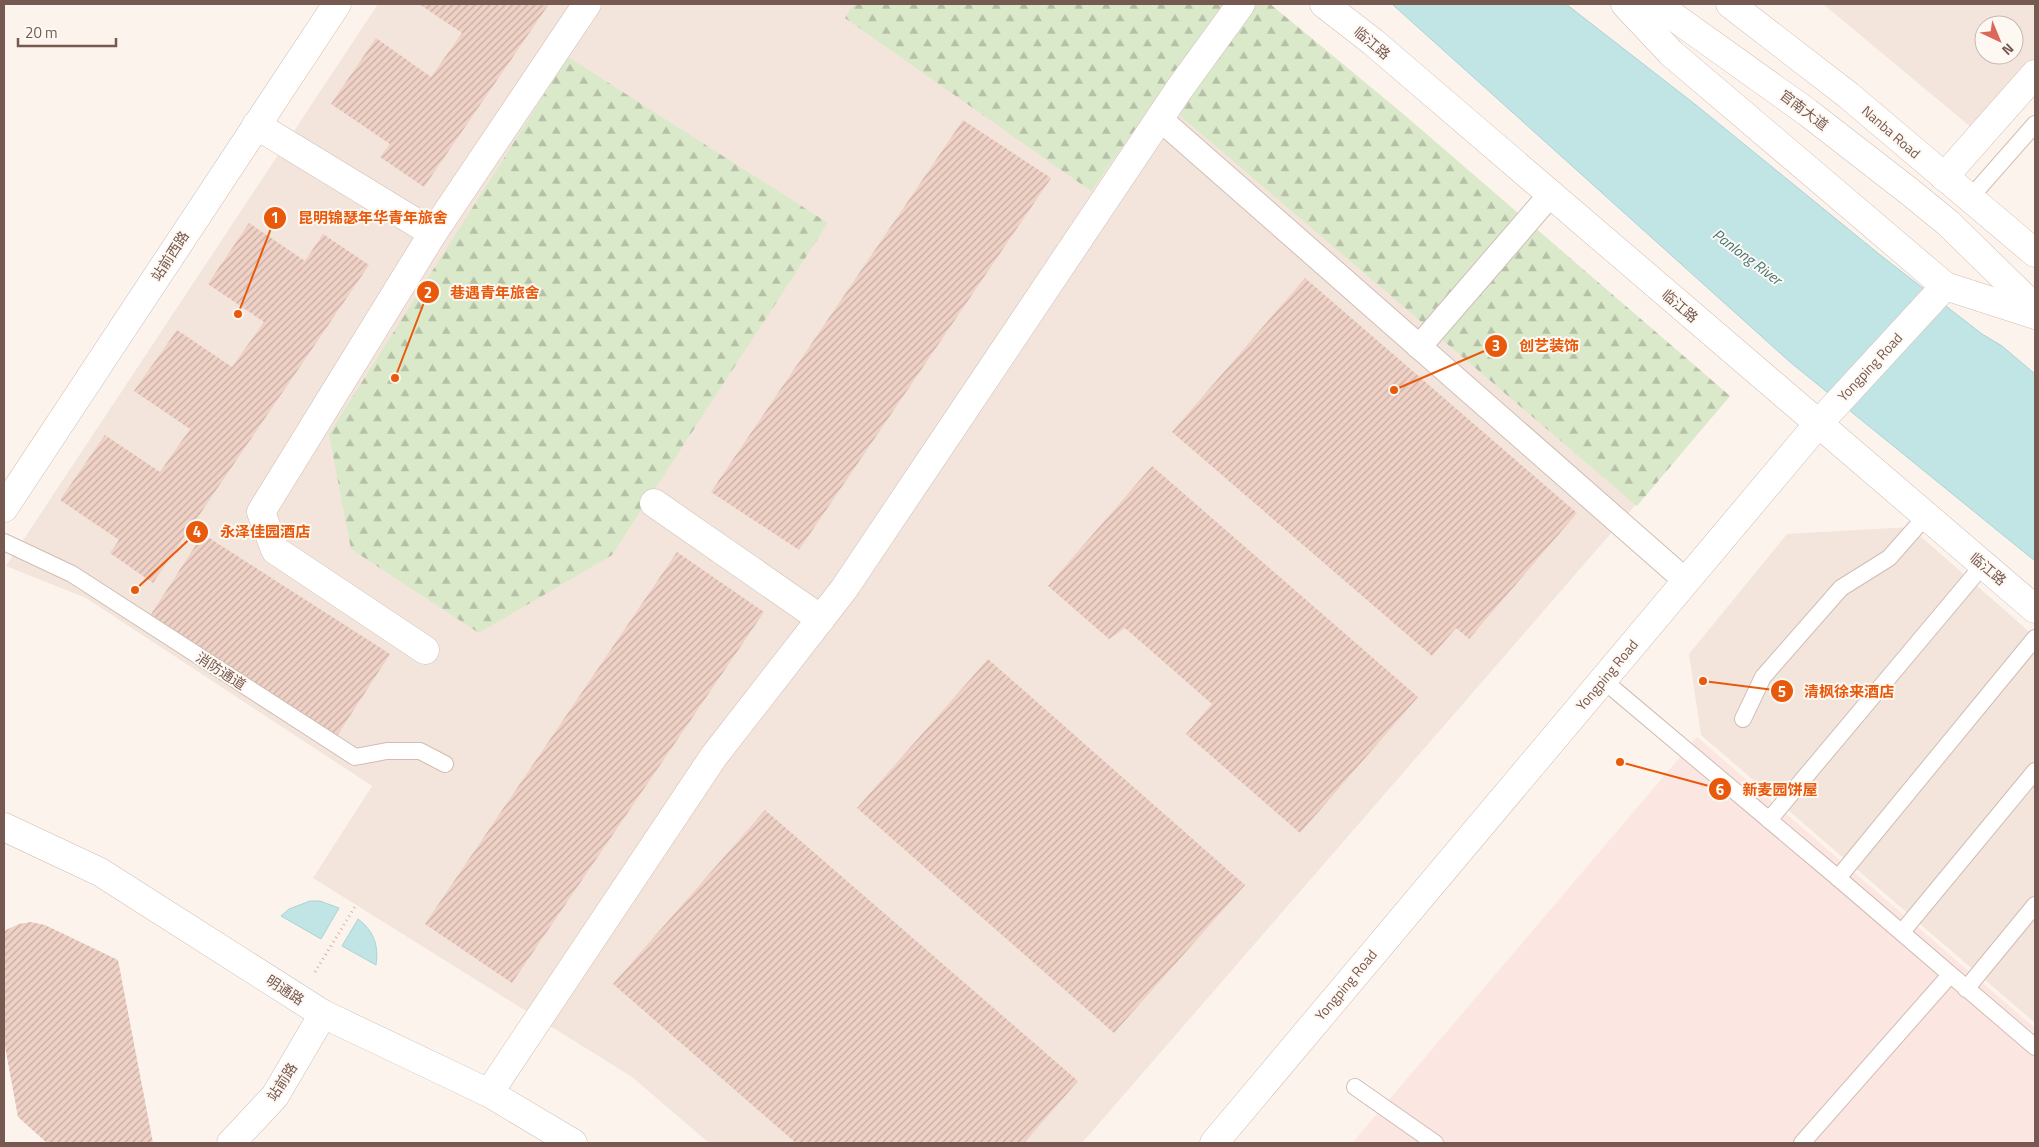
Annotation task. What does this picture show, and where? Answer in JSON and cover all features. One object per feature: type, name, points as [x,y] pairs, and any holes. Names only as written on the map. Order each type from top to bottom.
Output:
[{"type":"street","name":"站前西路","points":[[4,508],[337,4]]},
{"type":"street","points":[[425,650],[274,550],[261,512],[433,233],[588,4]]},
{"type":"street","points":[[489,1093],[714,756],[850,581],[1160,118],[1241,4]]},
{"type":"street","name":"临江路","points":[[1324,4],[1373,42],[1550,195],[1827,414],[1926,516],[2035,609]]},
{"type":"street","points":[[1624,4],[1670,54],[1940,291],[2035,315]]},
{"type":"street","name":"官南大道","points":[[1656,4],[1807,112],[1948,223],[2035,308]]},
{"type":"street","name":"Nanba Road","points":[[1744,7],[2035,253]]},
{"type":"street","points":[[1944,177],[2035,74]]},
{"type":"street","points":[[1160,118],[1686,581]]},
{"type":"street","points":[[256,125],[433,233]]},
{"type":"street","points":[[1419,347],[1550,195]]},
{"type":"street","name":"Yongping Road","points":[[1214,1143],[1827,414],[1940,291]]},
{"type":"street","points":[[654,503],[821,618]]},
{"type":"street","name":"明通路","points":[[4,827],[100,872],[323,1014],[489,1093],[573,1143]]},
{"type":"street","name":"站前路","points":[[231,1143],[275,1096],[323,1014]]},
{"type":"lane","points":[[1970,198],[2035,124]]},
{"type":"lane","points":[[1743,719],[1763,677],[1841,588],[1889,558],[1926,516]]},
{"type":"lane","name":"消防通道","points":[[4,542],[72,574],[354,757],[387,751],[420,751],[445,764]]},
{"type":"lane","points":[[1769,820],[1983,564]]},
{"type":"lane","points":[[1838,878],[2035,638]]},
{"type":"lane","points":[[1603,680],[2034,1045]]},
{"type":"lane","points":[[1902,932],[2035,771]]},
{"type":"lane","points":[[1966,988],[2035,906]]},
{"type":"lane","points":[[1802,1143],[1950,975]]},
{"type":"lane","points":[[1355,1087],[1435,1143]]},
{"type":"path","points":[[298,998],[356,905]]},
{"type":"shaded area","points":[[378,4],[1270,4],[1402,113],[1730,396],[1082,1143],[709,1143],[632,1077],[313,878],[372,786],[86,598],[6,566]]},
{"type":"shaded area","points":[[1823,4],[2035,4],[2035,92],[1990,143]]},
{"type":"shaded area","points":[[1910,527],[2035,637],[2035,1023],[1701,735],[1689,654],[1787,534]]},
{"type":"shaded area","points":[[1697,737],[2035,1028],[2035,1143],[1358,1143],[1354,1141]]},
{"type":"green space","points":[[854,4],[1270,4],[1402,113],[1730,396],[1637,506],[1158,97],[1091,191],[845,18]]},
{"type":"green space","points":[[568,57],[828,223],[612,555],[479,633],[351,549],[329,434]]},
{"type":"water","name":"Panlong River","points":[[1392,4],[1566,4],[1696,105],[1879,254],[1982,334],[2002,346],[2035,374],[2035,561],[1790,362]]},
{"type":"water","points":[[310,901],[320,901],[339,908],[321,939],[281,916],[289,909]]},
{"type":"water","points":[[358,919],[372,934],[374,939],[377,951],[376,965],[342,946]]},
{"type":"building","points":[[419,4],[549,4],[424,187],[380,157],[390,144],[331,104],[376,38],[431,77],[462,33]]},
{"type":"building","points":[[963,120],[1051,178],[799,550],[711,492]]},
{"type":"building","points":[[249,223],[305,261],[323,234],[369,265],[153,583],[110,553],[119,540],[60,500],[105,435],[160,472],[190,429],[134,391],[177,330],[232,367],[264,322],[208,284]]},
{"type":"building","points":[[1305,278],[1577,513],[1469,639],[1456,628],[1432,656],[1172,432]]},
{"type":"building","points":[[1152,466],[1418,697],[1300,833],[1186,734],[1212,704],[1125,628],[1109,639],[1048,586]]},
{"type":"building","points":[[203,534],[390,654],[335,739],[148,619]]},
{"type":"building","points":[[677,552],[764,612],[512,983],[425,924]]},
{"type":"building","points":[[988,659],[1245,885],[1114,1033],[857,808]]},
{"type":"building","points":[[765,810],[1078,1081],[1024,1143],[796,1143],[613,984]]},
{"type":"building","points":[[31,922],[45,925],[118,960],[153,1143],[47,1143],[18,1117],[4,1041],[4,931],[19,924]]},
{"type":"place","name":"昆明锦瑟年华青年旅舍","points":[[238,314]]},
{"type":"place","name":"巷遇青年旅舍","points":[[395,378]]},
{"type":"place","name":"创艺装饰","points":[[1394,390]]},
{"type":"place","name":"永泽佳园酒店","points":[[135,590]]},
{"type":"place","name":"清枫徐来酒店","points":[[1703,681]]},
{"type":"place","name":"新麦园饼屋","points":[[1620,762]]}]
